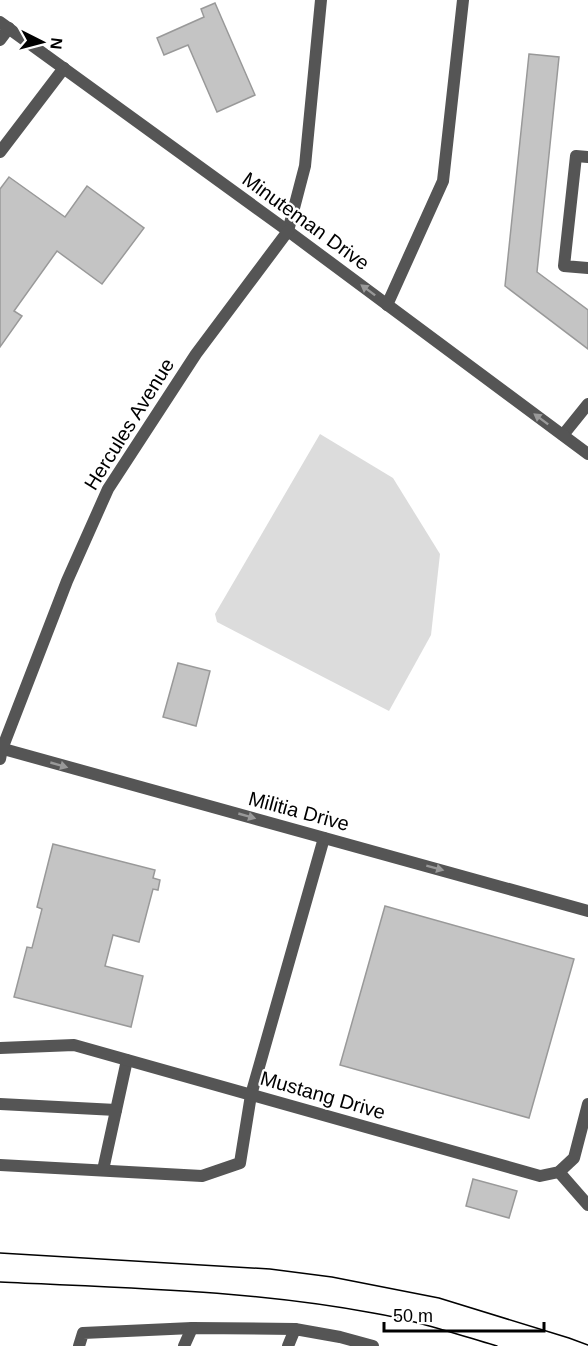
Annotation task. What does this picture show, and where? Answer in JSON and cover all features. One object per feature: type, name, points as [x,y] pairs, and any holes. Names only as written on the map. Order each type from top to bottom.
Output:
[{"type":"street","points":[[288,231],[305,166],[321,0]]},
{"type":"street","points":[[387,305],[443,181],[463,0]]},
{"type":"street","points":[[0,40],[4,25]]},
{"type":"street","name":"Minuteman Drive","points":[[4,25],[288,231],[588,454]]},
{"type":"street","points":[[0,152],[64,68]]},
{"type":"street","points":[[588,157],[576,156],[564,266],[588,268]]},
{"type":"street","name":"Hercules Avenue","points":[[1,752],[67,581],[108,489],[196,354],[288,231]]},
{"type":"street","points":[[563,435],[588,404]]},
{"type":"street","name":"Militia Drive","points":[[1,752],[588,910]]},
{"type":"street","points":[[0,1165],[202,1176],[240,1163],[251,1095],[324,838]]},
{"type":"street","name":"Mustang Drive","points":[[0,1047],[74,1044],[540,1176],[559,1172]]},
{"type":"street","points":[[103,1170],[127,1060]]},
{"type":"street","points":[[0,1104],[116,1110]]},
{"type":"street","points":[[588,1104],[574,1158],[559,1172],[588,1205]]},
{"type":"street","points":[[184,1346],[192,1328]]},
{"type":"street","points":[[79,1346],[83,1333],[192,1328],[295,1329],[373,1346]]},
{"type":"street","points":[[288,1346],[295,1329]]},
{"type":"shaded area","points":[[320,434],[393,478],[440,554],[431,635],[389,711],[217,622],[215,614]]},
{"type":"building","points":[[215,3],[255,95],[217,112],[188,45],[164,55],[157,38],[204,17],[201,9]]},
{"type":"building","points":[[529,54],[559,57],[537,272],[588,310],[588,349],[505,286]]},
{"type":"building","points":[[9,177],[65,217],[87,186],[144,228],[102,284],[57,251],[14,311],[22,316],[0,347],[0,189]]},
{"type":"building","points":[[178,663],[210,671],[196,726],[163,717]]},
{"type":"building","points":[[53,844],[155,870],[153,878],[160,880],[158,890],[153,889],[139,942],[113,935],[105,966],[143,976],[131,1027],[14,997],[27,947],[32,948],[42,909],[37,907]]},
{"type":"building","points":[[385,906],[574,959],[529,1118],[340,1065]]},
{"type":"building","points":[[473,1179],[517,1191],[509,1218],[466,1206]]},
{"type":"tram line","points":[[0,1253],[270,1269],[332,1277],[439,1298],[588,1345]]},
{"type":"tram line","points":[[0,1282],[187,1291],[327,1305],[389,1316],[497,1346]]}]
